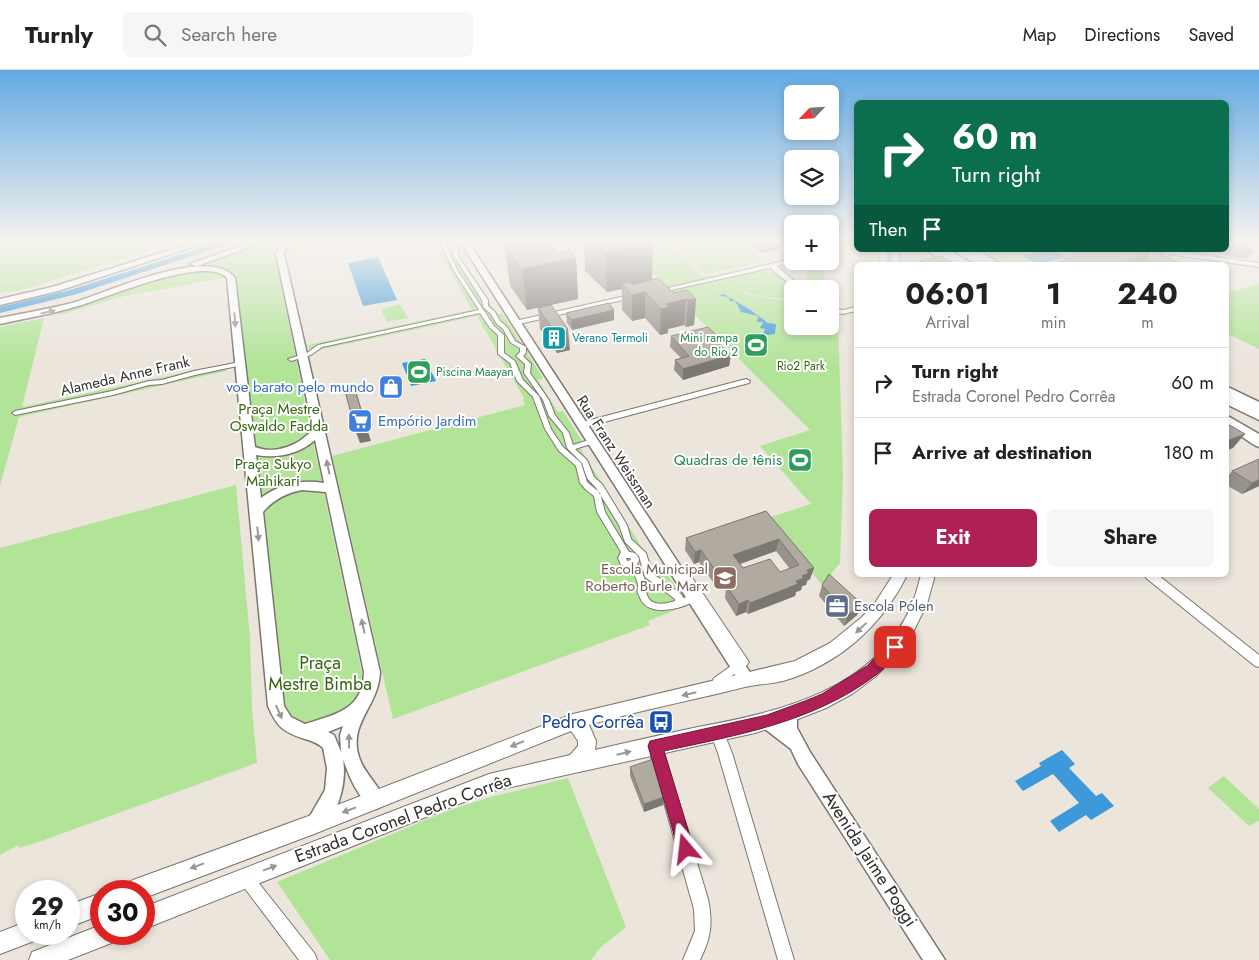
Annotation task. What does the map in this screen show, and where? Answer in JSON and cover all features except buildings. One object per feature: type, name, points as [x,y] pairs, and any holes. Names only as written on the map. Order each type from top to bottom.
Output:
[{"type":"main road","points":[[1229,392],[1259,408]]},
{"type":"main road","points":[[1229,400],[1259,416]]},
{"type":"main road","points":[[1229,414],[1259,431]]},
{"type":"main road","points":[[1229,423],[1259,442]]},
{"type":"main road","name":"Estrada Coronel Pedro Corrêa","points":[[155,883],[314,824],[573,722],[599,714],[717,688],[741,672],[773,676],[813,662],[867,622],[887,598],[899,577]]},
{"type":"main road","name":"Estrada Coronel Pedro Corrêa","points":[[155,914],[489,783],[576,762],[767,721],[827,698],[872,671],[895,647],[910,624],[928,577]]},
{"type":"main road","points":[[573,722],[584,732],[588,743],[586,751],[576,762]]},
{"type":"main road","points":[[0,943],[15,937]]},
{"type":"main road","points":[[40,960],[90,940]]},
{"type":"street","points":[[0,302],[79,282]]},
{"type":"street","points":[[0,321],[74,305],[144,282]]},
{"type":"street","points":[[231,282],[276,706],[279,716],[285,723],[328,741],[336,775],[333,795],[314,824]]},
{"type":"street","points":[[286,282],[372,672],[373,685],[351,725],[350,749],[359,778],[376,800]]},
{"type":"street","points":[[463,282],[492,327],[501,335],[502,347],[500,354],[508,358],[517,368],[520,381],[536,396],[548,429],[558,444],[579,465],[580,476],[585,487],[597,496],[601,512],[625,555],[632,555],[635,558],[635,561],[630,564],[636,569],[640,578],[642,593],[646,600],[652,605],[665,608],[694,598]]},
{"type":"street","points":[[473,282],[485,300],[486,306],[498,322],[517,344],[523,347],[524,350],[519,356],[508,358]]},
{"type":"street","name":"Rua Franz Weissman","points":[[489,282],[584,424],[592,441],[741,672]]},
{"type":"street","points":[[650,293],[702,282]]},
{"type":"street","points":[[515,323],[641,295]]},
{"type":"street","points":[[839,312],[854,310]]},
{"type":"street","points":[[291,359],[312,353],[320,346],[482,311]]},
{"type":"street","points":[[502,347],[517,344]]},
{"type":"street","points":[[519,356],[528,364],[527,373],[546,400],[552,416],[566,434],[570,448],[585,462],[591,478],[599,486],[623,525],[628,540],[644,555],[648,575],[679,597],[680,603]]},
{"type":"street","name":"Alameda Anne Frank","points":[[15,413],[113,393],[194,372],[240,364]]},
{"type":"street","points":[[741,672],[744,662],[584,424],[746,381]]},
{"type":"street","points":[[250,449],[266,453],[285,451],[310,440],[319,428]]},
{"type":"street","points":[[570,448],[592,441]]},
{"type":"street","points":[[256,511],[263,501],[291,488],[319,485],[333,490]]},
{"type":"street","points":[[1153,577],[1259,662]]},
{"type":"street","points":[[303,731],[319,729],[362,706]]},
{"type":"street","name":"Avenida Jaime Poggi","points":[[789,714],[789,729],[804,758]]},
{"type":"street","name":"Avenida Jaime Poggi","points":[[767,721],[784,732],[804,758],[935,960]]},
{"type":"street","points":[[716,732],[725,753],[786,960]]},
{"type":"street","points":[[655,746],[700,899],[704,920],[702,938],[691,960]]},
{"type":"street","points":[[245,878],[309,960]]},
{"type":"green space","points":[[0,282],[50,282],[26,289],[0,293]]},
{"type":"green space","points":[[148,282],[205,282],[125,296],[59,315],[59,311]]},
{"type":"green space","name":"Praça Mestre Oswaldo Fadda","points":[[234,282],[280,282],[311,431],[306,436],[284,448],[267,450],[253,446]]},
{"type":"green space","points":[[456,282],[477,282],[497,314],[502,313],[543,378],[538,380],[558,412],[563,411],[585,446],[580,448],[654,567],[661,565],[688,605],[648,621],[650,625],[393,719],[332,456],[525,405],[524,398],[477,316],[310,352],[308,345],[472,310]]},
{"type":"green space","name":"Rio2 Park","points":[[662,282],[725,282],[746,294],[784,300],[784,335],[839,335],[843,477],[840,563],[822,585],[768,518],[811,504],[760,446],[810,430]]},
{"type":"green space","points":[[726,282],[784,282],[784,298],[765,297],[738,289]]},
{"type":"green space","points":[[1259,283],[1259,349],[1229,334],[1229,293]]},
{"type":"green space","points":[[400,304],[408,318],[387,322],[381,309]]},
{"type":"green space","points":[[44,318],[22,407],[225,364],[226,371],[19,417],[0,486],[0,327]]},
{"type":"green space","name":"Praça Sukyo Mahikari","points":[[313,441],[322,482],[305,481],[297,483],[259,499],[254,456],[262,458],[277,457],[292,452]]},
{"type":"green space","points":[[236,485],[250,638],[252,708],[257,763],[33,844],[19,848],[19,845],[0,855],[0,548]]},
{"type":"green space","name":"Praça Mestre Bimba","points":[[305,490],[324,493],[363,677],[362,692],[346,712],[302,725],[284,712],[261,509],[290,492]]},
{"type":"green space","points":[[1224,776],[1259,809],[1259,821],[1249,826],[1208,788]]},
{"type":"green space","points":[[568,778],[626,927],[601,947],[591,960],[330,960],[277,882],[447,811],[487,798]]},
{"type":"water","points":[[354,282],[389,282],[397,300],[363,306]]},
{"type":"water","points":[[729,297],[749,309],[768,323],[776,324],[775,334],[763,334],[765,329],[760,328],[763,322],[757,322],[758,316],[741,312],[735,301],[729,301]]},
{"type":"water","name":"Piscina Maayan","points":[[425,359],[436,381],[411,386],[402,363]]},
{"type":"water","points":[[1062,750],[1075,764],[1069,768],[1096,796],[1102,793],[1114,806],[1091,820],[1086,815],[1059,832],[1050,821],[1079,803],[1053,774],[1023,791],[1015,781],[1041,766],[1039,763]]},
{"type":"waterway","points":[[0,310],[73,292],[106,282]]},
{"type":"place","name":"Verano Termoli","points":[[554,338]]},
{"type":"place","name":"Mini rampa do Rio 2","points":[[756,345]]},
{"type":"place","name":"Piscina Maayan","points":[[419,372]]},
{"type":"place","name":"voe barato pelo mundo","points":[[391,387]]},
{"type":"place","name":"Empório Jardim","points":[[360,421]]},
{"type":"place","name":"Quadras de tênis","points":[[800,460]]},
{"type":"place","name":"Escola Municipal Roberto Burle Marx","points":[[725,578]]},
{"type":"place","name":"Escola Pólen","points":[[837,606]]},
{"type":"place","name":"Pedro Corrêa","points":[[661,722]]},
{"type":"route","points":[[686,849],[655,746],[767,721],[808,707],[847,687],[872,671],[895,647]]}]
